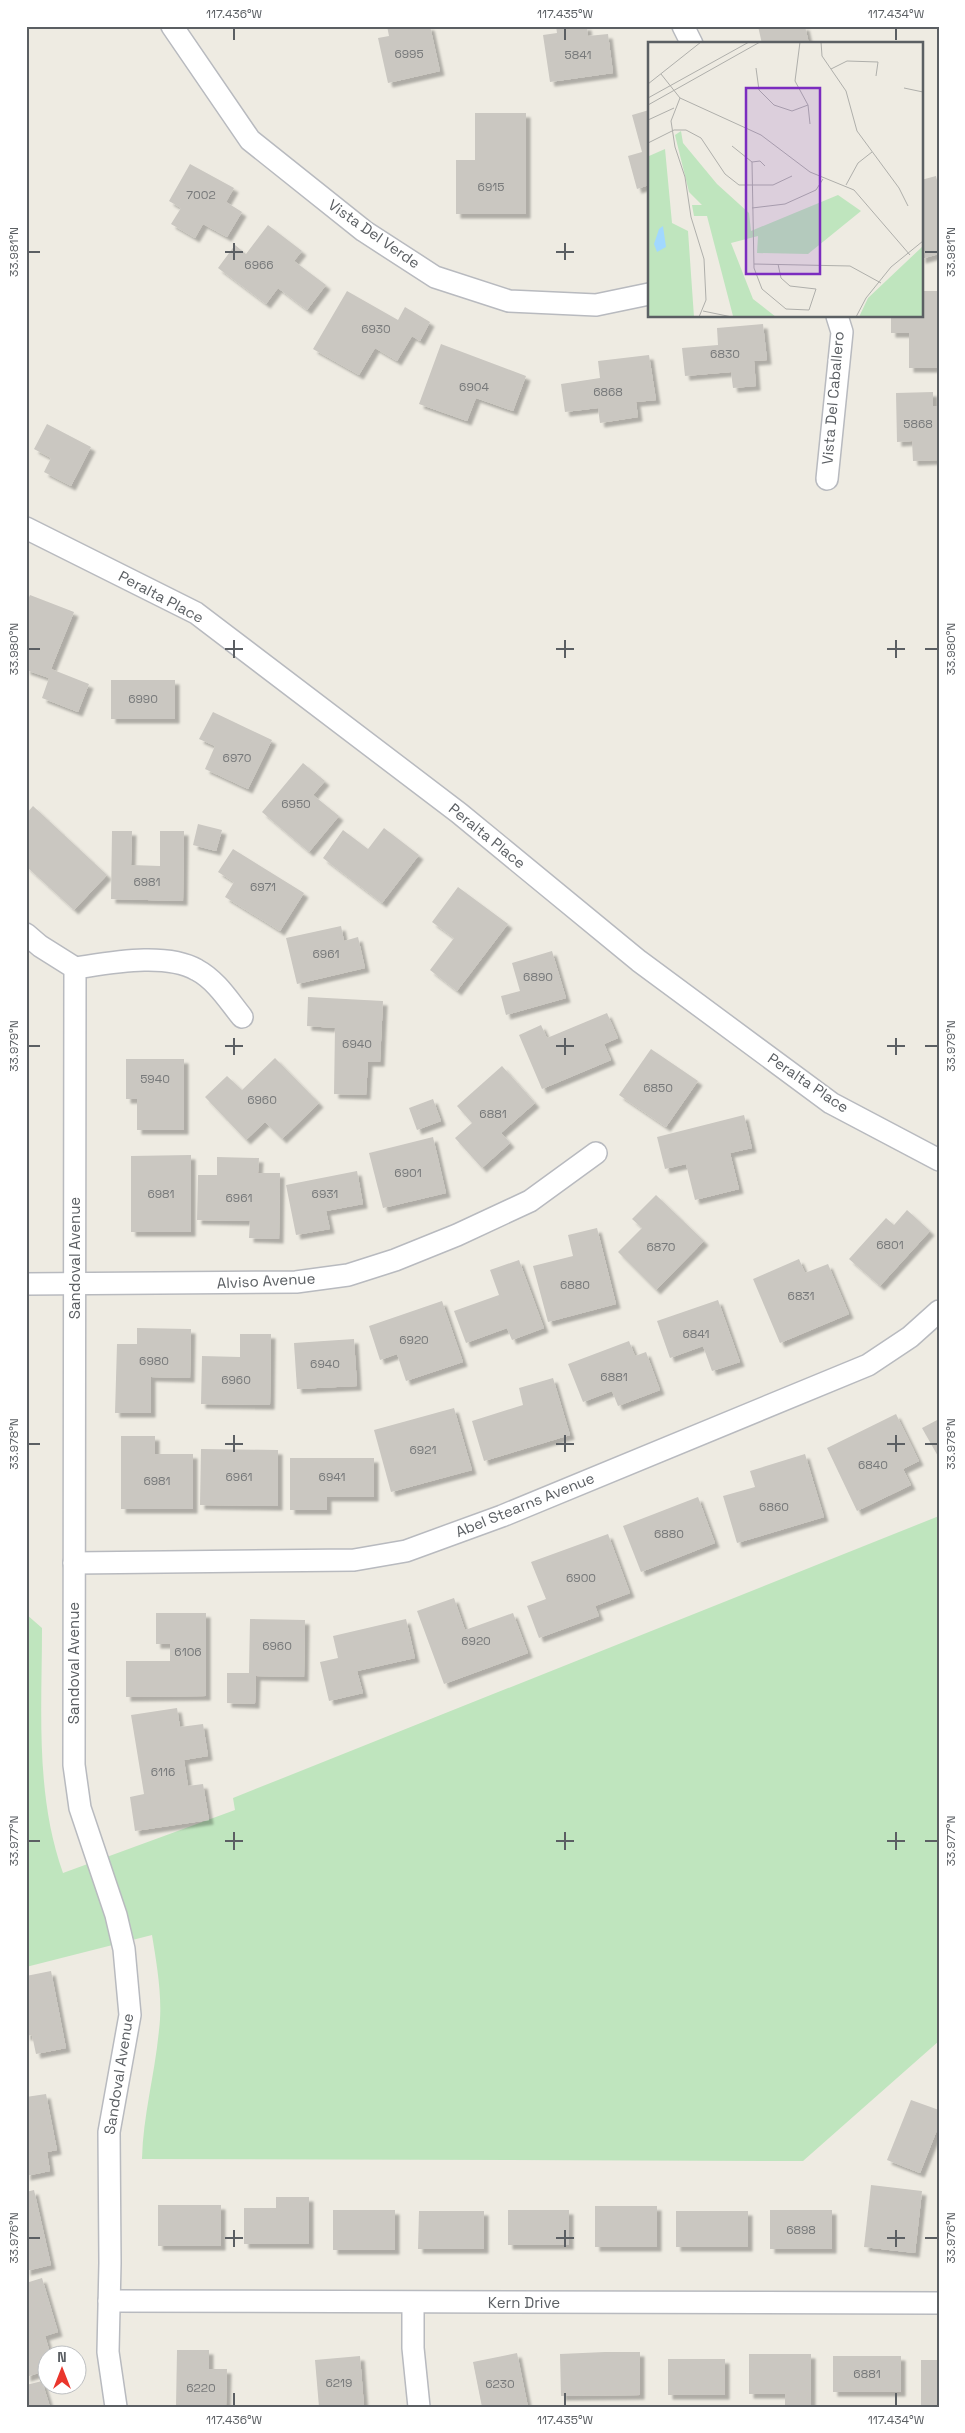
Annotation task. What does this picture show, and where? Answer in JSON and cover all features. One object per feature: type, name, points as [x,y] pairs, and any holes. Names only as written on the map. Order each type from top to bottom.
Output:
[{"type":"street","name":"Vista Del Verde","points":[[172,26],[250,140],[364,231],[435,277],[509,301],[596,305],[648,294]]},
{"type":"street","points":[[683,26],[691,42]]},
{"type":"street","name":"Vista Del Caballero","points":[[827,479],[842,332],[838,318]]},
{"type":"street","name":"Peralta Place","points":[[26,528],[196,613],[459,813],[639,961],[831,1103],[939,1160]]},
{"type":"street","points":[[26,934],[40,946],[75,968],[125,962],[178,962],[198,970],[215,984],[242,1017]]},
{"type":"street","name":"Sandoval Avenue","points":[[75,968],[74,1765],[80,1808],[116,1915],[124,1949],[130,2015],[109,2132],[108,2352],[116,2407]]},
{"type":"street","name":"Alviso Avenue","points":[[26,1284],[296,1282],[348,1275],[395,1260],[457,1235],[530,1200],[596,1153]]},
{"type":"street","name":"Abel Stearns Avenue","points":[[74,1563],[354,1560],[406,1551],[502,1516],[868,1365],[910,1337],[939,1311]]},
{"type":"street","name":"Kern Drive","points":[[109,2301],[939,2303]]},
{"type":"street","points":[[413,2303],[413,2348],[419,2407]]},
{"type":"green space","points":[[939,1516],[939,2041],[803,2161],[142,2159],[160,2018],[159,1982],[152,1935],[26,1967],[26,1614],[42,1628],[41,1721],[44,1782],[54,1843],[63,1873],[235,1810],[233,1798]]},
{"type":"building","points":[[387,26],[430,26],[440,71],[388,83],[378,38],[389,36]]},
{"type":"building","points":[[556,26],[587,26],[588,36],[608,34],[613,73],[550,82],[543,35],[557,33]]},
{"type":"building","points":[[758,26],[805,26],[809,42],[762,42]]},
{"type":"building","points":[[648,110],[648,185],[637,189],[628,156],[642,152],[632,115]]},
{"type":"building","points":[[475,113],[526,113],[526,214],[456,214],[456,160],[475,160]]},
{"type":"building","points":[[190,164],[234,188],[226,202],[242,212],[227,237],[203,224],[195,238],[171,224],[181,208],[169,201]]},
{"type":"building","points":[[936,176],[939,188],[939,254],[922,259],[922,180]]},
{"type":"building","points":[[268,225],[302,251],[294,261],[326,285],[307,310],[278,288],[266,304],[218,268],[235,245],[246,254]]},
{"type":"building","points":[[347,291],[398,320],[405,307],[430,322],[420,341],[412,336],[397,361],[375,348],[359,375],[313,349]]},
{"type":"building","points":[[922,291],[939,291],[939,368],[909,368],[909,333],[891,333],[891,318],[922,318]]},
{"type":"building","points":[[763,324],[767,360],[754,361],[756,386],[733,388],[731,372],[685,376],[682,348],[718,345],[717,328]]},
{"type":"building","points":[[441,344],[526,376],[513,411],[476,398],[467,421],[419,404]]},
{"type":"building","points":[[649,355],[656,400],[636,402],[638,417],[600,423],[598,408],[565,412],[561,384],[600,378],[598,361]]},
{"type":"building","points":[[933,392],[933,406],[939,406],[939,460],[913,461],[912,441],[897,442],[896,393]]},
{"type":"building","points":[[47,424],[91,447],[71,486],[44,472],[51,458],[34,449]]},
{"type":"building","points":[[30,595],[74,612],[51,669],[89,684],[78,712],[42,698],[49,678],[26,670],[26,604]]},
{"type":"building","points":[[111,680],[175,680],[175,719],[111,719]]},
{"type":"building","points":[[213,712],[272,740],[248,789],[205,769],[215,746],[199,739]]},
{"type":"building","points":[[303,763],[325,781],[313,795],[339,816],[309,852],[262,812]]},
{"type":"building","points":[[33,806],[107,875],[74,910],[26,866],[26,814]]},
{"type":"building","points":[[198,824],[222,830],[216,851],[193,845]]},
{"type":"building","points":[[384,828],[419,855],[382,903],[323,858],[343,830],[368,849]]},
{"type":"building","points":[[112,831],[132,831],[131,865],[160,866],[160,831],[184,831],[183,901],[111,899]]},
{"type":"building","points":[[233,849],[304,893],[280,931],[225,897],[234,882],[218,872]]},
{"type":"building","points":[[458,887],[508,924],[457,991],[430,970],[454,938],[432,922]]},
{"type":"building","points":[[341,926],[344,941],[358,937],[365,968],[297,984],[286,938]]},
{"type":"building","points":[[552,951],[566,998],[506,1015],[501,996],[520,991],[512,963]]},
{"type":"building","points":[[308,997],[383,1001],[380,1062],[368,1062],[366,1095],[334,1094],[335,1028],[307,1026]]},
{"type":"building","points":[[607,1013],[618,1038],[604,1044],[611,1060],[542,1089],[519,1035],[541,1025],[547,1038]]},
{"type":"building","points":[[651,1049],[698,1081],[666,1127],[619,1095]]},
{"type":"building","points":[[275,1058],[319,1103],[282,1139],[265,1122],[246,1140],[205,1097],[227,1076],[242,1090]]},
{"type":"building","points":[[126,1059],[184,1059],[184,1130],[137,1130],[137,1099],[126,1099]]},
{"type":"building","points":[[502,1066],[535,1103],[501,1133],[510,1143],[482,1168],[455,1138],[472,1123],[457,1106]]},
{"type":"building","points":[[433,1099],[441,1121],[417,1130],[409,1108]]},
{"type":"building","points":[[744,1115],[752,1148],[730,1153],[739,1189],[695,1200],[686,1164],[665,1169],[657,1137]]},
{"type":"building","points":[[433,1137],[446,1193],[383,1208],[369,1153]]},
{"type":"building","points":[[191,1155],[191,1232],[131,1232],[131,1156]]},
{"type":"building","points":[[217,1157],[259,1158],[258,1173],[280,1173],[279,1239],[249,1238],[250,1221],[197,1220],[198,1175],[217,1175]]},
{"type":"building","points":[[357,1171],[363,1204],[326,1211],[330,1229],[296,1235],[286,1185]]},
{"type":"building","points":[[656,1195],[704,1241],[656,1290],[618,1252],[642,1228],[632,1219]]},
{"type":"building","points":[[907,1210],[930,1231],[880,1286],[849,1259],[886,1218],[894,1225]]},
{"type":"building","points":[[597,1228],[616,1304],[548,1322],[533,1266],[573,1256],[568,1235]]},
{"type":"building","points":[[799,1259],[805,1273],[828,1264],[849,1314],[780,1343],[753,1279]]},
{"type":"building","points":[[519,1260],[544,1328],[512,1340],[507,1328],[466,1343],[454,1311],[499,1295],[490,1270]]},
{"type":"building","points":[[718,1300],[740,1362],[712,1371],[703,1346],[670,1358],[657,1321]]},
{"type":"building","points":[[442,1301],[463,1362],[406,1381],[397,1354],[380,1360],[369,1326]]},
{"type":"building","points":[[137,1328],[191,1329],[190,1378],[151,1377],[151,1413],[115,1413],[117,1344],[137,1344]]},
{"type":"building","points":[[240,1334],[271,1334],[270,1405],[201,1404],[202,1356],[240,1357]]},
{"type":"building","points":[[354,1339],[357,1386],[297,1389],[294,1343]]},
{"type":"building","points":[[629,1341],[635,1356],[646,1352],[660,1390],[618,1406],[612,1391],[583,1402],[568,1364]]},
{"type":"building","points":[[553,1378],[570,1435],[484,1461],[472,1421],[523,1405],[519,1388]]},
{"type":"building","points":[[454,1408],[472,1470],[391,1492],[374,1430]]},
{"type":"building","points":[[896,1414],[919,1461],[903,1469],[911,1485],[857,1511],[827,1448]]},
{"type":"building","points":[[939,1419],[939,1458],[922,1428]]},
{"type":"building","points":[[121,1436],[155,1436],[155,1454],[193,1454],[193,1509],[121,1509]]},
{"type":"building","points":[[201,1449],[278,1450],[278,1506],[200,1505]]},
{"type":"building","points":[[805,1454],[824,1517],[737,1543],[723,1496],[755,1487],[750,1471]]},
{"type":"building","points":[[290,1458],[374,1458],[374,1497],[327,1497],[327,1510],[290,1510]]},
{"type":"building","points":[[698,1497],[715,1543],[641,1572],[623,1526]]},
{"type":"building","points":[[608,1534],[630,1593],[595,1606],[599,1616],[539,1638],[527,1606],[546,1599],[531,1562]]},
{"type":"building","points":[[454,1598],[465,1630],[513,1613],[528,1653],[444,1684],[417,1611]]},
{"type":"building","points":[[156,1613],[206,1613],[206,1696],[126,1697],[126,1661],[170,1661],[170,1644],[156,1644]]},
{"type":"building","points":[[250,1619],[305,1620],[304,1677],[256,1676],[255,1704],[227,1703],[227,1673],[249,1673]]},
{"type":"building","points":[[406,1619],[415,1658],[357,1671],[363,1693],[329,1701],[320,1662],[338,1658],[333,1636]]},
{"type":"building","points":[[177,1708],[180,1727],[203,1724],[208,1756],[184,1760],[188,1786],[203,1784],[209,1820],[135,1831],[130,1797],[144,1794],[131,1715]]},
{"type":"building","points":[[51,1971],[66,2048],[36,2054],[32,2035],[26,2036],[26,1976]]},
{"type":"building","points":[[46,2094],[57,2150],[47,2152],[50,2171],[26,2176],[26,2097]]},
{"type":"building","points":[[911,2100],[939,2110],[939,2125],[920,2173],[887,2160]]},
{"type":"building","points":[[871,2185],[922,2191],[915,2253],[864,2247]]},
{"type":"building","points":[[34,2190],[51,2265],[26,2271],[26,2192]]},
{"type":"building","points":[[276,2197],[309,2197],[309,2244],[244,2244],[244,2208],[276,2208]]},
{"type":"building","points":[[158,2205],[221,2205],[221,2246],[158,2246]]},
{"type":"building","points":[[595,2206],[657,2206],[657,2247],[595,2247]]},
{"type":"building","points":[[333,2210],[395,2210],[395,2250],[333,2250]]},
{"type":"building","points":[[508,2210],[569,2210],[569,2245],[508,2245]]},
{"type":"building","points":[[770,2210],[832,2210],[832,2249],[770,2249]]},
{"type":"building","points":[[419,2211],[484,2211],[484,2249],[418,2249]]},
{"type":"building","points":[[676,2211],[748,2211],[748,2247],[676,2247]]},
{"type":"building","points":[[42,2278],[58,2332],[45,2336],[48,2346],[38,2346],[38,2373],[26,2377],[26,2283]]},
{"type":"building","points":[[177,2350],[209,2350],[209,2369],[227,2369],[226,2407],[176,2407]]},
{"type":"building","points":[[640,2352],[640,2395],[561,2396],[560,2354]]},
{"type":"building","points":[[517,2353],[528,2407],[482,2407],[473,2362]]},
{"type":"building","points":[[749,2354],[811,2354],[811,2407],[785,2407],[785,2394],[749,2394]]},
{"type":"building","points":[[360,2356],[364,2407],[319,2407],[315,2360]]},
{"type":"building","points":[[833,2356],[901,2356],[901,2392],[833,2392]]},
{"type":"building","points":[[668,2359],[725,2359],[725,2395],[668,2395]]},
{"type":"building","points":[[921,2360],[939,2360],[939,2406],[921,2406]]},
{"type":"building","points":[[38,2382],[38,2396],[47,2396],[50,2407],[26,2407],[26,2385]]}]
